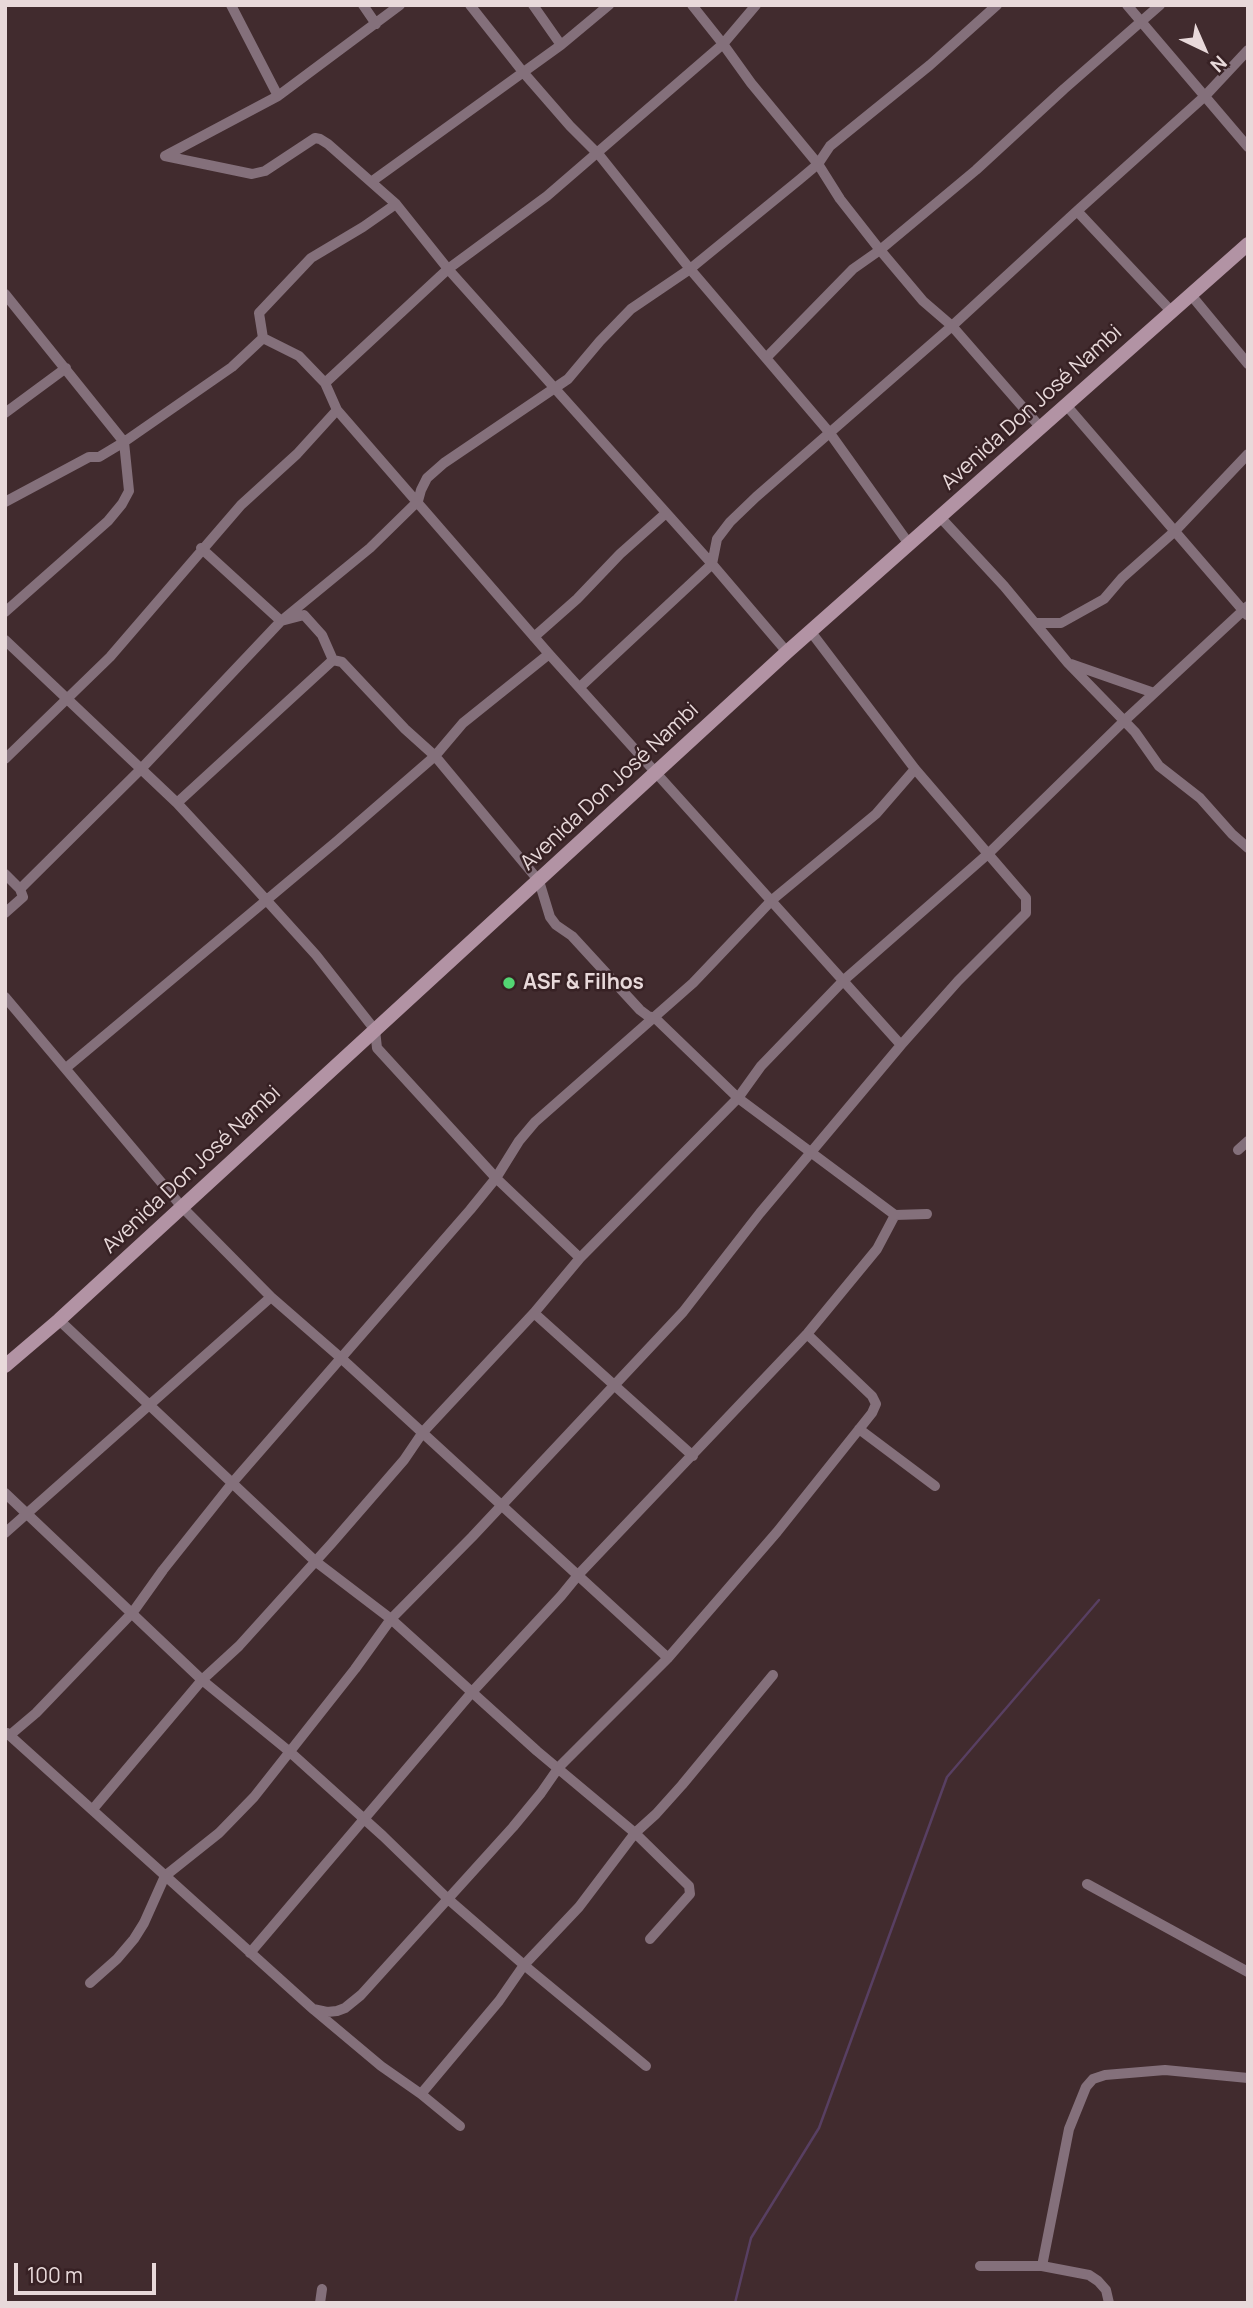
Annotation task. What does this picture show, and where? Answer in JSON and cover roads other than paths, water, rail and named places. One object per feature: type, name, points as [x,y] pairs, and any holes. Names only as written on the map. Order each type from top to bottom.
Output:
[{"type":"street","points":[[231,5],[278,96]]},
{"type":"street","points":[[363,5],[376,24]]},
{"type":"street","points":[[400,5],[278,96],[166,156],[252,174],[265,171],[309,141],[320,139],[396,204],[448,269],[788,652]]},
{"type":"street","points":[[470,5],[523,72],[597,153],[829,432],[909,544]]},
{"type":"street","points":[[533,5],[561,45]]},
{"type":"street","points":[[371,182],[561,45],[609,5]]},
{"type":"street","points":[[692,5],[751,83],[818,164],[840,199],[880,250],[923,301],[953,326],[1041,428]]},
{"type":"street","points":[[325,383],[448,269],[547,196],[723,44],[756,5]]},
{"type":"street","points":[[20,889],[141,769],[281,621],[370,548],[418,501],[427,478],[444,463],[568,379],[631,309],[690,268],[818,164],[830,146],[930,65],[997,5]]},
{"type":"street","points":[[1127,5],[1248,147]]},
{"type":"street","points":[[766,358],[853,269],[880,250],[976,170],[1063,89],[1160,5]]},
{"type":"street","points":[[580,687],[712,564],[718,539],[730,522],[829,432],[953,326],[1205,96],[1248,50]]},
{"type":"street","points":[[263,338],[259,313],[311,258],[396,204]]},
{"type":"street","points":[[1076,211],[1171,311]]},
{"type":"street","name":"Avenida Don José Nambi","points":[[5,1366],[59,1320],[810,632],[1248,244]]},
{"type":"street","points":[[5,294],[124,442],[129,491],[122,504],[97,531],[5,612]]},
{"type":"street","points":[[1191,295],[1248,364]]},
{"type":"street","points":[[263,338],[299,356],[325,383],[337,410],[534,636],[901,1045]]},
{"type":"street","points":[[5,502],[89,457],[99,457],[124,442],[233,367],[263,338]]},
{"type":"street","points":[[5,413],[66,368]]},
{"type":"street","points":[[566,403],[568,379]]},
{"type":"street","points":[[93,1809],[202,1680],[239,1646],[388,1479],[423,1432],[534,1313],[580,1258],[738,1098],[761,1066],[844,980],[989,853],[1123,722],[1247,611],[1066,405]]},
{"type":"street","points":[[5,759],[110,657],[240,505],[297,454],[337,410]]},
{"type":"street","points":[[1036,623],[1061,623],[1104,599],[1122,578],[1175,531],[1248,454]]},
{"type":"street","points":[[534,636],[577,599],[620,554],[666,513]]},
{"type":"street","points":[[940,517],[1036,623],[1068,663],[1135,732],[1159,766],[1200,798],[1248,848]]},
{"type":"street","points":[[201,548],[281,621]]},
{"type":"street","points":[[281,621],[304,615],[322,635],[333,660]]},
{"type":"street","points":[[1054,644],[1061,623]]},
{"type":"street","points":[[90,1983],[117,1959],[134,1939],[165,1876],[219,1833],[254,1797],[355,1670],[391,1619],[502,1506],[690,1303],[760,1213],[901,1045],[958,981],[1026,913],[1026,898],[915,769],[810,632]]},
{"type":"street","points":[[5,640],[177,803],[316,955],[375,1030],[377,1048],[496,1178],[580,1258]]},
{"type":"street","points":[[66,1068],[435,756],[463,723],[550,654]]},
{"type":"street","points":[[333,660],[342,662],[405,729],[435,756],[539,881],[550,917],[556,925],[572,936],[640,1010],[655,1017],[738,1098],[895,1215],[927,1214]]},
{"type":"street","points":[[177,803],[333,660]]},
{"type":"street","points":[[1068,663],[1154,693]]},
{"type":"street","points":[[460,2126],[381,2066],[313,2009],[8,1733],[36,1713],[133,1612],[233,1482],[496,1178],[504,1162],[535,1122],[693,983],[772,901],[876,814],[915,769]]},
{"type":"street","points":[[5,874],[20,889],[23,897],[5,913]]},
{"type":"street","points":[[5,997],[182,1207],[271,1297],[423,1432],[668,1658]]},
{"type":"street","points":[[1238,1150],[1248,1141]]},
{"type":"street","points":[[250,1954],[473,1691],[579,1574],[807,1334],[877,1249],[895,1215]]},
{"type":"street","points":[[5,1533],[271,1297]]},
{"type":"street","points":[[534,1313],[693,1455]]},
{"type":"street","points":[[59,1320],[316,1561],[391,1619],[537,1751],[635,1833],[689,1886],[691,1894],[650,1939]]},
{"type":"street","points":[[313,2009],[337,2011],[351,2004],[449,1899],[541,1793],[559,1767],[668,1658],[777,1532],[859,1429],[876,1404],[872,1396],[807,1334]]},
{"type":"street","points":[[859,1429],[935,1486]]},
{"type":"street","points":[[5,1493],[202,1680],[290,1752],[524,1965],[646,2066]]},
{"type":"street","points":[[421,2094],[499,2001],[524,1965],[579,1906],[635,1833],[682,1785],[773,1675]]},
{"type":"street","points":[[1087,1884],[1248,1972]]},
{"type":"street","points":[[1042,2266],[1069,2129],[1086,2087],[1093,2079],[1105,2075],[1165,2070],[1248,2078]]},
{"type":"street","points":[[979,2266],[1042,2266],[1089,2275],[1106,2290],[1109,2303]]},
{"type":"street","points":[[320,2303],[322,2289]]},
{"type":"waterway","points":[[735,2303],[751,2238],[819,2128],[947,1777],[1099,1600]]},
{"type":"place","name":"ASF & Filhos","points":[[509,983]]}]
